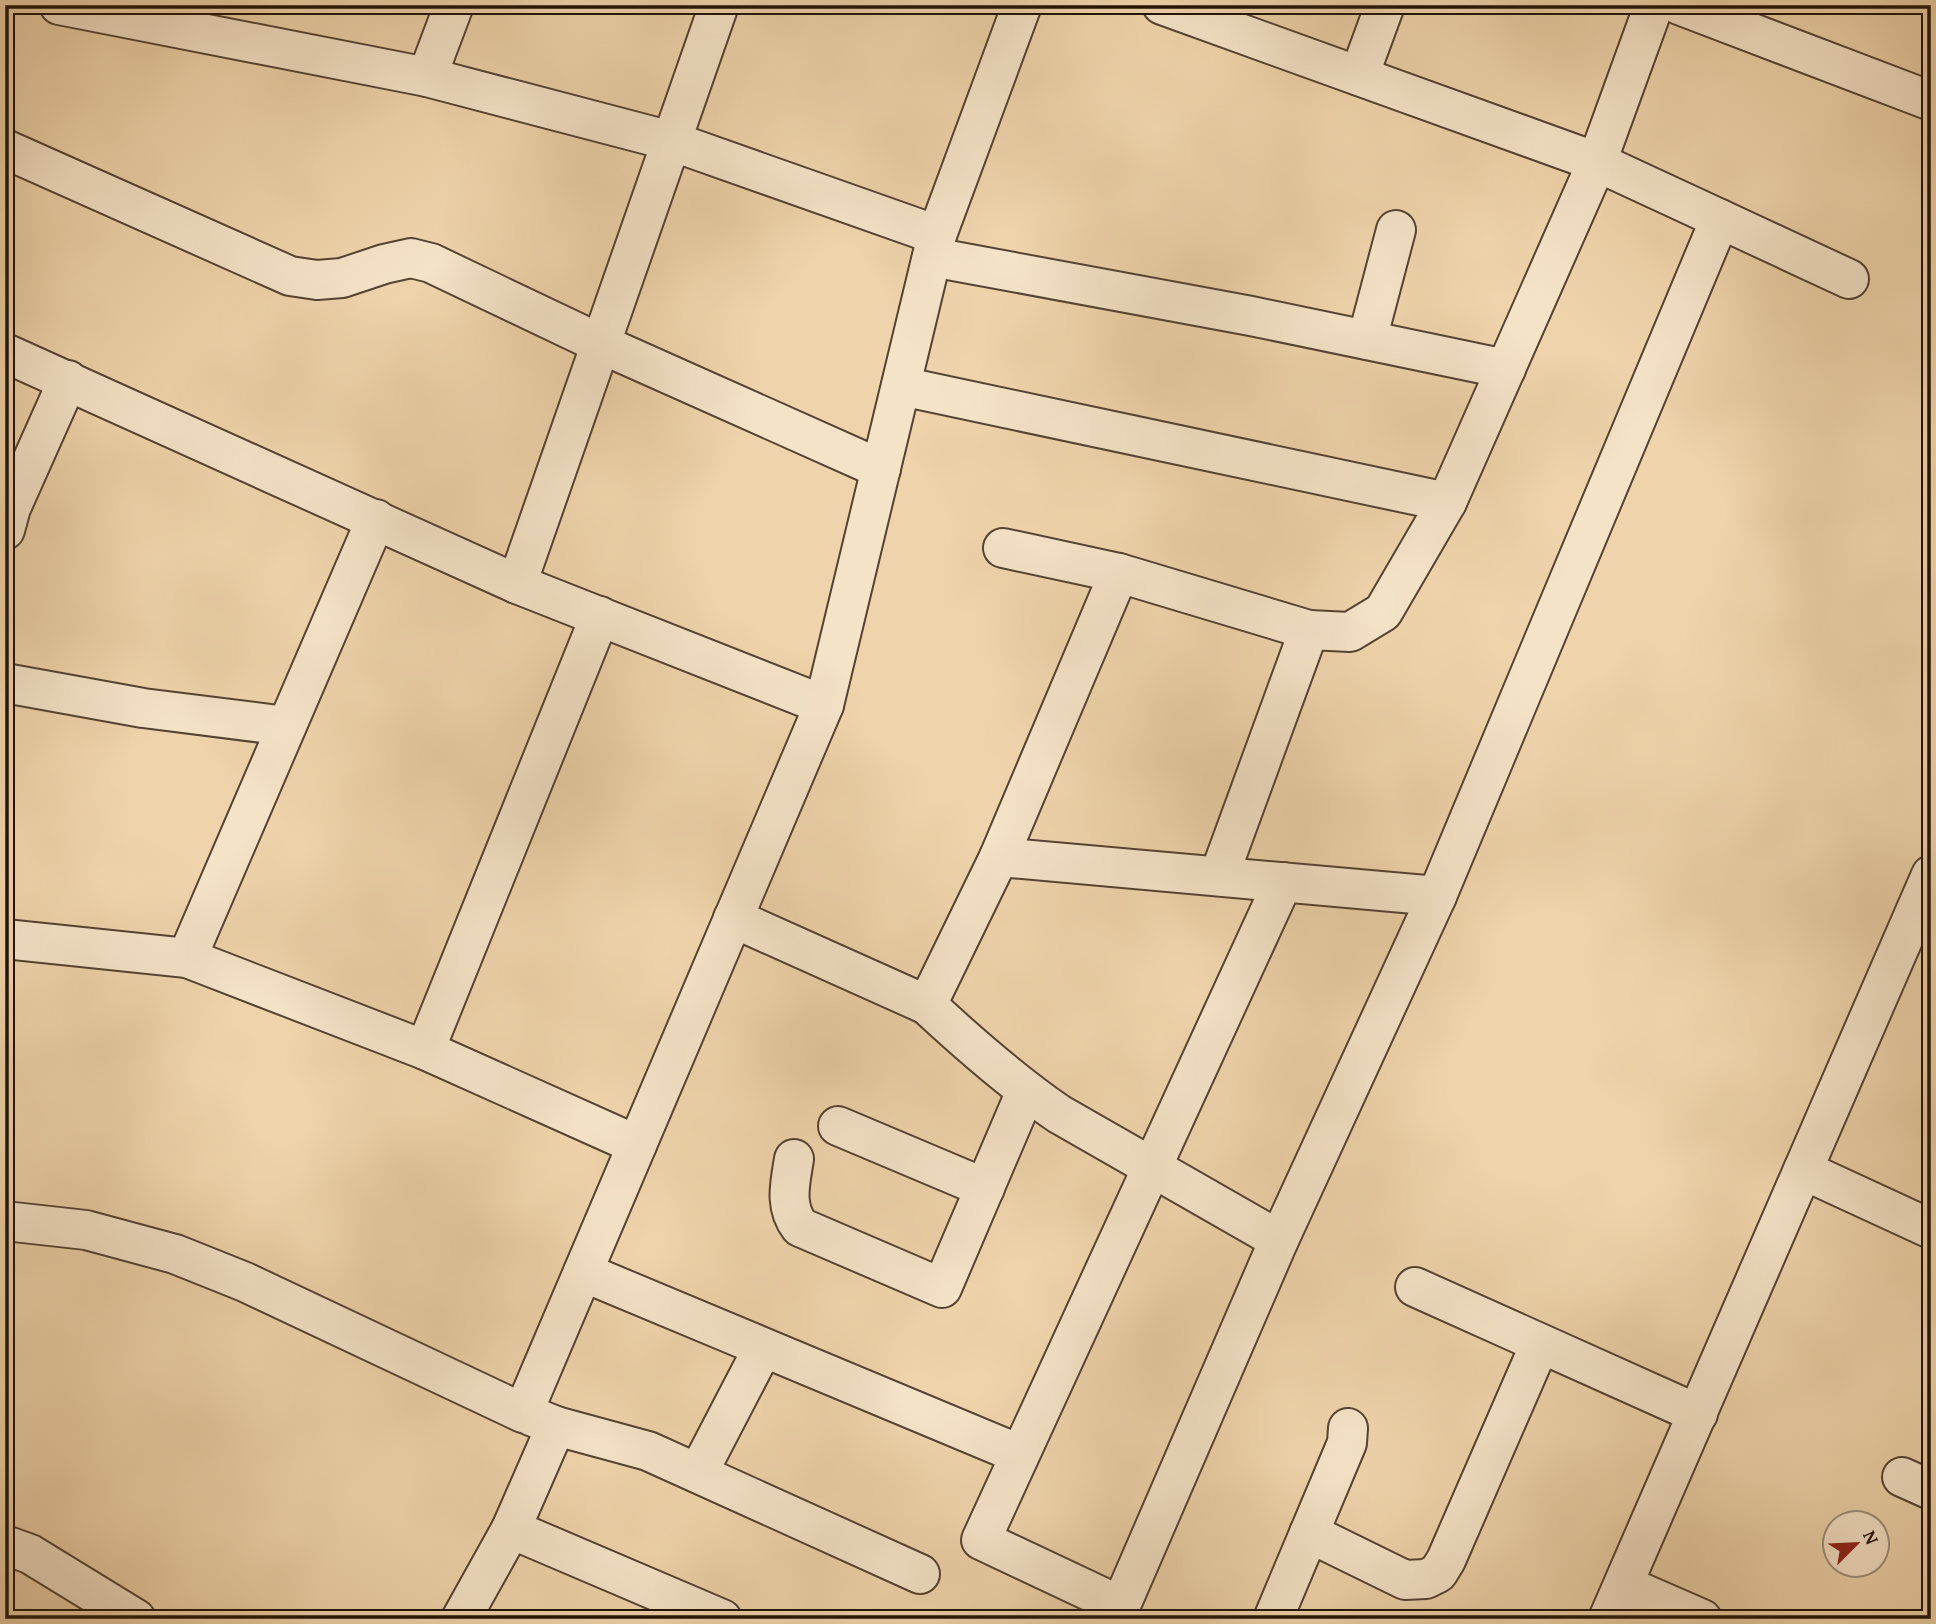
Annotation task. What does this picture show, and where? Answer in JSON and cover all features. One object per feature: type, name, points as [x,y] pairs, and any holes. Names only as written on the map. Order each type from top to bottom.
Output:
[{"type":"street","points":[[59,5],[427,77],[671,141],[934,246],[1506,369]]},
{"type":"street","points":[[427,77],[454,5]]},
{"type":"street","points":[[517,584],[719,5]]},
{"type":"street","points":[[461,1619],[511,1529],[539,1420],[583,1272],[824,705],[934,246],[1022,5]]},
{"type":"street","points":[[1162,5],[1597,162],[1849,279]]},
{"type":"street","points":[[1359,76],[1385,5]]},
{"type":"street","points":[[1003,548],[1119,573],[1309,630],[1350,632],[1383,611],[1447,502],[1597,162],[1654,5]]},
{"type":"street","points":[[1679,5],[1931,101]]},
{"type":"street","points":[[5,149],[290,276],[342,278],[411,258],[431,263],[601,344],[881,469]]},
{"type":"street","points":[[1283,882],[981,1540],[1118,1612],[1279,1240],[1437,896],[1720,219]]},
{"type":"street","points":[[1367,340],[1396,230]]},
{"type":"street","points":[[5,353],[517,584],[824,705]]},
{"type":"street","points":[[5,530],[11,508],[68,380]]},
{"type":"street","points":[[901,386],[1447,502]]},
{"type":"street","points":[[187,958],[376,519]]},
{"type":"street","points":[[927,1005],[999,857],[1119,573]]},
{"type":"street","points":[[425,1050],[600,616]]},
{"type":"street","points":[[1219,876],[1309,630]]},
{"type":"street","points":[[5,682],[143,708],[286,726]]},
{"type":"street","points":[[999,857],[1437,896]]},
{"type":"street","points":[[1702,1619],[1616,1602],[1931,875]]},
{"type":"street","points":[[733,918],[927,1005],[975,1049],[1059,1114],[1279,1240]]},
{"type":"street","points":[[5,939],[187,958],[425,1050],[637,1145]]},
{"type":"street","points":[[794,1159],[788,1196],[792,1217],[800,1227],[942,1289],[1026,1091]]},
{"type":"street","points":[[838,1126],[985,1188]]},
{"type":"street","points":[[1803,1170],[1931,1229]]},
{"type":"street","points":[[5,1221],[86,1230],[175,1254],[245,1282],[539,1420],[648,1451],[920,1574]]},
{"type":"street","points":[[583,1272],[1019,1454]]},
{"type":"street","points":[[1415,1287],[1539,1345],[1698,1414]]},
{"type":"street","points":[[1309,1533],[1405,1580],[1426,1579],[1438,1573],[1539,1345]]},
{"type":"street","points":[[698,1473],[763,1348]]},
{"type":"street","points":[[1273,1619],[1347,1443],[1348,1428]]},
{"type":"street","points":[[511,1529],[706,1615]]},
{"type":"street","points":[[5,1545],[30,1554],[136,1619]]}]
